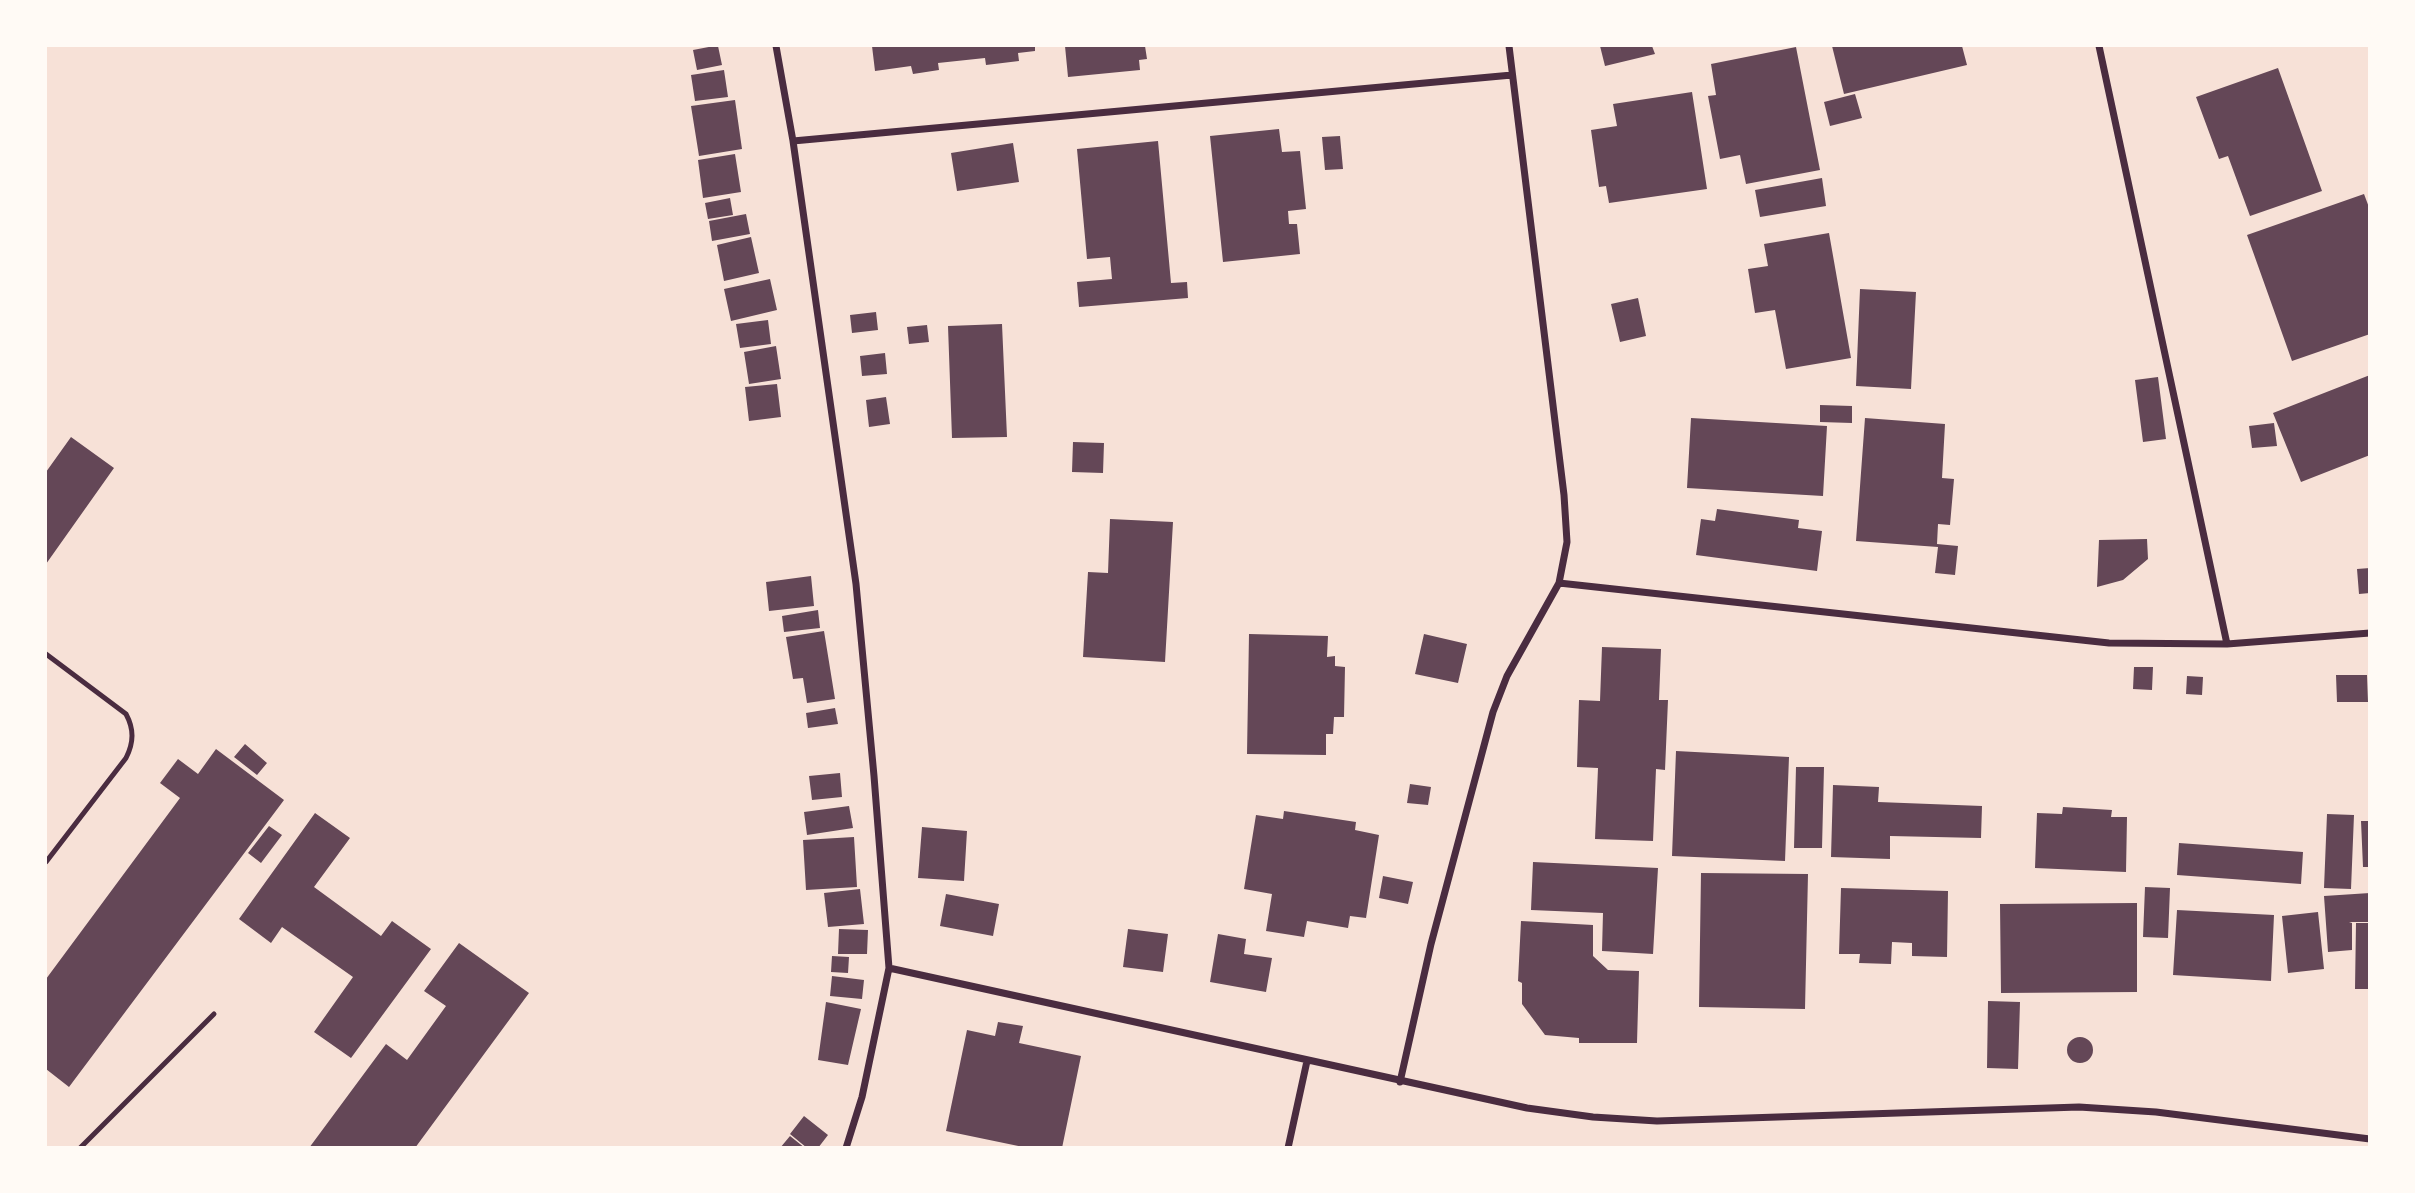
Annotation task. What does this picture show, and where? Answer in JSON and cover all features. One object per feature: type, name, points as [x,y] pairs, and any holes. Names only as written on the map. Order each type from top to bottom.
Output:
[{"type":"street","points":[[776,46],[793,141],[856,584],[889,968],[862,1097],[846,1147]]},
{"type":"street","points":[[1400,1082],[1431,944],[1493,712],[1507,676],[1559,583],[1567,542],[1564,495],[1509,46]]},
{"type":"street","points":[[2099,46],[2227,644]]},
{"type":"street","points":[[793,141],[1512,75]]},
{"type":"street","points":[[1559,583],[2109,643],[2227,644],[2370,634]]},
{"type":"street","points":[[889,968],[1400,1082],[1527,1108],[1593,1117],[1657,1121],[2079,1107],[2156,1112],[2370,1139]]},
{"type":"street","points":[[1288,1147],[1307,1061]]},
{"type":"lane","points":[[46,654],[126,714],[132,725],[132,746],[126,758],[46,862]]},
{"type":"lane","points":[[80,1147],[214,1014]]},
{"type":"building","points":[[718,46],[722,65],[697,70],[693,50]]},
{"type":"building","points":[[872,46],[1035,46],[1035,51],[1018,53],[1019,61],[986,65],[985,58],[938,63],[939,70],[913,74],[911,66],[875,71]]},
{"type":"building","points":[[1065,46],[1145,46],[1147,59],[1139,60],[1140,70],[1068,77]]},
{"type":"building","points":[[1600,46],[1652,46],[1655,54],[1605,66]]},
{"type":"building","points":[[1832,46],[1962,46],[1967,65],[1844,94]]},
{"type":"building","points":[[1796,47],[1820,170],[1746,184],[1740,155],[1720,159],[1708,96],[1716,95],[1711,64]]},
{"type":"building","points":[[2278,68],[2322,191],[2250,216],[2228,156],[2219,159],[2196,97]]},
{"type":"building","points":[[724,70],[728,97],[695,101],[691,75]]},
{"type":"building","points":[[1692,92],[1707,189],[1609,203],[1606,186],[1599,187],[1591,130],[1617,126],[1613,104]]},
{"type":"building","points":[[1855,94],[1862,118],[1830,126],[1824,102]]},
{"type":"building","points":[[735,100],[742,149],[699,156],[691,106]]},
{"type":"building","points":[[1279,129],[1282,152],[1300,151],[1306,209],[1288,211],[1289,224],[1297,224],[1300,254],[1223,262],[1210,136]]},
{"type":"building","points":[[1340,136],[1343,169],[1325,170],[1322,137]]},
{"type":"building","points":[[1158,141],[1171,283],[1187,282],[1188,298],[1079,307],[1077,282],[1112,279],[1110,257],[1087,259],[1077,149]]},
{"type":"building","points":[[1013,143],[1019,182],[957,191],[951,153]]},
{"type":"building","points":[[735,154],[741,192],[703,198],[698,160]]},
{"type":"building","points":[[1822,178],[1826,206],[1760,217],[1755,190]]},
{"type":"building","points":[[2364,194],[2370,210],[2370,334],[2292,361],[2247,235]]},
{"type":"building","points":[[730,198],[733,215],[708,219],[705,203]]},
{"type":"building","points":[[746,214],[750,234],[712,241],[709,221]]},
{"type":"building","points":[[1829,233],[1851,358],[1786,369],[1775,310],[1755,313],[1748,269],[1768,266],[1764,244]]},
{"type":"building","points":[[751,237],[759,273],[724,281],[717,245]]},
{"type":"building","points":[[770,279],[777,310],[731,321],[724,289]]},
{"type":"building","points":[[1860,289],[1916,292],[1911,389],[1856,386]]},
{"type":"building","points":[[1638,298],[1646,336],[1620,342],[1611,304]]},
{"type":"building","points":[[876,312],[878,330],[852,333],[850,315]]},
{"type":"building","points":[[768,320],[771,344],[740,348],[736,324]]},
{"type":"building","points":[[1002,324],[1007,437],[952,438],[948,326]]},
{"type":"building","points":[[927,325],[929,342],[909,344],[907,327]]},
{"type":"building","points":[[776,346],[781,379],[749,384],[744,352]]},
{"type":"building","points":[[885,353],[887,374],[862,376],[860,356]]},
{"type":"building","points":[[2370,375],[2370,455],[2301,482],[2273,413]]},
{"type":"building","points":[[2158,377],[2166,439],[2143,442],[2135,380]]},
{"type":"building","points":[[777,384],[781,417],[749,421],[745,387]]},
{"type":"building","points":[[886,397],[890,424],[869,427],[866,400]]},
{"type":"building","points":[[1820,405],[1852,406],[1852,423],[1820,422]]},
{"type":"building","points":[[1691,418],[1827,426],[1823,496],[1687,488]]},
{"type":"building","points":[[1865,418],[1945,424],[1942,478],[1954,479],[1950,525],[1938,524],[1937,544],[1958,546],[1955,575],[1935,573],[1938,547],[1856,541]]},
{"type":"building","points":[[2274,423],[2277,446],[2252,448],[2249,426]]},
{"type":"building","points":[[71,437],[114,468],[46,564],[46,472]]},
{"type":"building","points":[[1073,442],[1104,443],[1103,473],[1072,472]]},
{"type":"building","points":[[1717,509],[1799,520],[1798,528],[1822,531],[1817,571],[1696,555],[1701,519],[1715,521]]},
{"type":"building","points":[[1110,519],[1173,522],[1165,662],[1083,657],[1088,572],[1108,573]]},
{"type":"building","points":[[2147,539],[2148,559],[2123,580],[2097,587],[2099,540]]},
{"type":"building","points":[[2370,568],[2370,593],[2359,594],[2357,569]]},
{"type":"building","points":[[811,576],[814,606],[769,611],[766,582]]},
{"type":"building","points":[[818,610],[820,628],[784,632],[782,616]]},
{"type":"building","points":[[824,631],[835,699],[807,703],[803,678],[793,679],[786,637]]},
{"type":"building","points":[[1249,634],[1328,636],[1327,657],[1335,656],[1335,666],[1345,667],[1344,717],[1334,717],[1333,734],[1326,734],[1326,755],[1247,754]]},
{"type":"building","points":[[1424,634],[1467,644],[1458,683],[1415,674]]},
{"type":"building","points":[[1602,647],[1661,649],[1659,700],[1668,700],[1665,770],[1656,769],[1653,841],[1595,839],[1598,768],[1577,767],[1579,700],[1600,701]]},
{"type":"building","points":[[2134,667],[2153,667],[2152,690],[2133,689]]},
{"type":"building","points":[[2336,675],[2367,675],[2368,702],[2337,702]]},
{"type":"building","points":[[2187,676],[2203,677],[2202,695],[2186,694]]},
{"type":"building","points":[[835,708],[838,724],[808,728],[806,713]]},
{"type":"building","points":[[245,744],[267,763],[257,775],[234,757]]},
{"type":"building","points":[[216,749],[284,800],[69,1087],[46,1069],[46,979],[180,798],[160,783],[178,759],[198,774]]},
{"type":"building","points":[[1676,751],[1789,757],[1785,861],[1672,856]]},
{"type":"building","points":[[1796,767],[1824,767],[1822,848],[1794,848]]},
{"type":"building","points":[[840,773],[842,797],[812,800],[809,776]]},
{"type":"building","points":[[1410,784],[1431,787],[1428,805],[1407,803]]},
{"type":"building","points":[[1833,785],[1879,787],[1878,802],[1982,806],[1981,838],[1890,836],[1890,859],[1831,857]]},
{"type":"building","points":[[849,806],[853,828],[807,835],[804,812]]},
{"type":"building","points":[[2063,807],[2112,810],[2111,817],[2127,817],[2126,872],[2035,868],[2037,813],[2062,814]]},
{"type":"building","points":[[1284,811],[1356,822],[1355,830],[1379,835],[1366,918],[1350,916],[1348,928],[1307,921],[1304,937],[1266,931],[1272,894],[1244,889],[1256,815],[1283,819]]},
{"type":"building","points":[[315,813],[350,838],[314,887],[381,936],[392,921],[431,949],[351,1058],[314,1032],[353,977],[282,927],[271,943],[239,919]]},
{"type":"building","points":[[2327,814],[2354,815],[2351,889],[2324,888]]},
{"type":"building","points":[[2361,821],[2370,821],[2370,867],[2363,867]]},
{"type":"building","points":[[269,826],[282,835],[261,863],[248,853]]},
{"type":"building","points":[[922,827],[967,831],[964,881],[918,878]]},
{"type":"building","points":[[854,837],[857,887],[806,890],[803,840]]},
{"type":"building","points":[[2179,843],[2303,852],[2301,884],[2177,875]]},
{"type":"building","points":[[1533,862],[1658,868],[1653,954],[1602,951],[1603,913],[1531,910]]},
{"type":"building","points":[[1701,873],[1808,874],[1805,1009],[1699,1007]]},
{"type":"building","points":[[1383,876],[1413,882],[1408,904],[1379,898]]},
{"type":"building","points":[[2145,887],[2170,888],[2168,938],[2143,937]]},
{"type":"building","points":[[1841,888],[1948,891],[1947,957],[1912,956],[1912,943],[1892,942],[1891,964],[1859,963],[1860,954],[1839,954]]},
{"type":"building","points":[[860,889],[864,924],[828,927],[824,893]]},
{"type":"building","points":[[2370,893],[2370,922],[2349,922],[2352,923],[2352,950],[2328,952],[2324,896]]},
{"type":"building","points":[[946,894],[999,904],[993,936],[940,926]]},
{"type":"building","points":[[2137,903],[2137,992],[2001,993],[2000,904]]},
{"type":"building","points":[[2177,910],[2274,915],[2271,981],[2173,975]]},
{"type":"building","points":[[2318,912],[2324,969],[2288,973],[2282,916]]},
{"type":"building","points":[[1521,921],[1593,925],[1593,956],[1608,970],[1639,971],[1637,1043],[1579,1043],[1579,1038],[1545,1035],[1522,1004],[1522,983],[1518,981]]},
{"type":"building","points":[[2356,923],[2370,923],[2370,989],[2355,989]]},
{"type":"building","points":[[839,929],[868,930],[867,954],[838,954]]},
{"type":"building","points":[[1128,929],[1168,934],[1163,972],[1123,967]]},
{"type":"building","points":[[1218,934],[1246,939],[1244,954],[1272,958],[1266,992],[1210,982]]},
{"type":"building","points":[[459,943],[529,993],[415,1148],[309,1148],[386,1044],[407,1060],[446,1006],[424,991]]},
{"type":"building","points":[[832,956],[849,957],[848,973],[831,972]]},
{"type":"building","points":[[832,976],[864,980],[862,999],[830,996]]},
{"type":"building","points":[[1988,1001],[2020,1002],[2018,1069],[1987,1068]]},
{"type":"building","points":[[826,1002],[861,1009],[848,1065],[818,1060]]},
{"type":"building","points":[[998,1022],[1023,1026],[1019,1043],[1081,1056],[1062,1148],[1028,1148],[946,1131],[967,1030],[995,1036]]},
{"type":"building","points":[[2080,1037],[2089,1041],[2093,1050],[2089,1059],[2080,1063],[2071,1059],[2067,1050],[2071,1041]]},
{"type":"building","points":[[804,1116],[828,1135],[818,1148],[807,1148],[790,1134]]},
{"type":"building","points":[[790,1136],[805,1148],[780,1148]]}]
